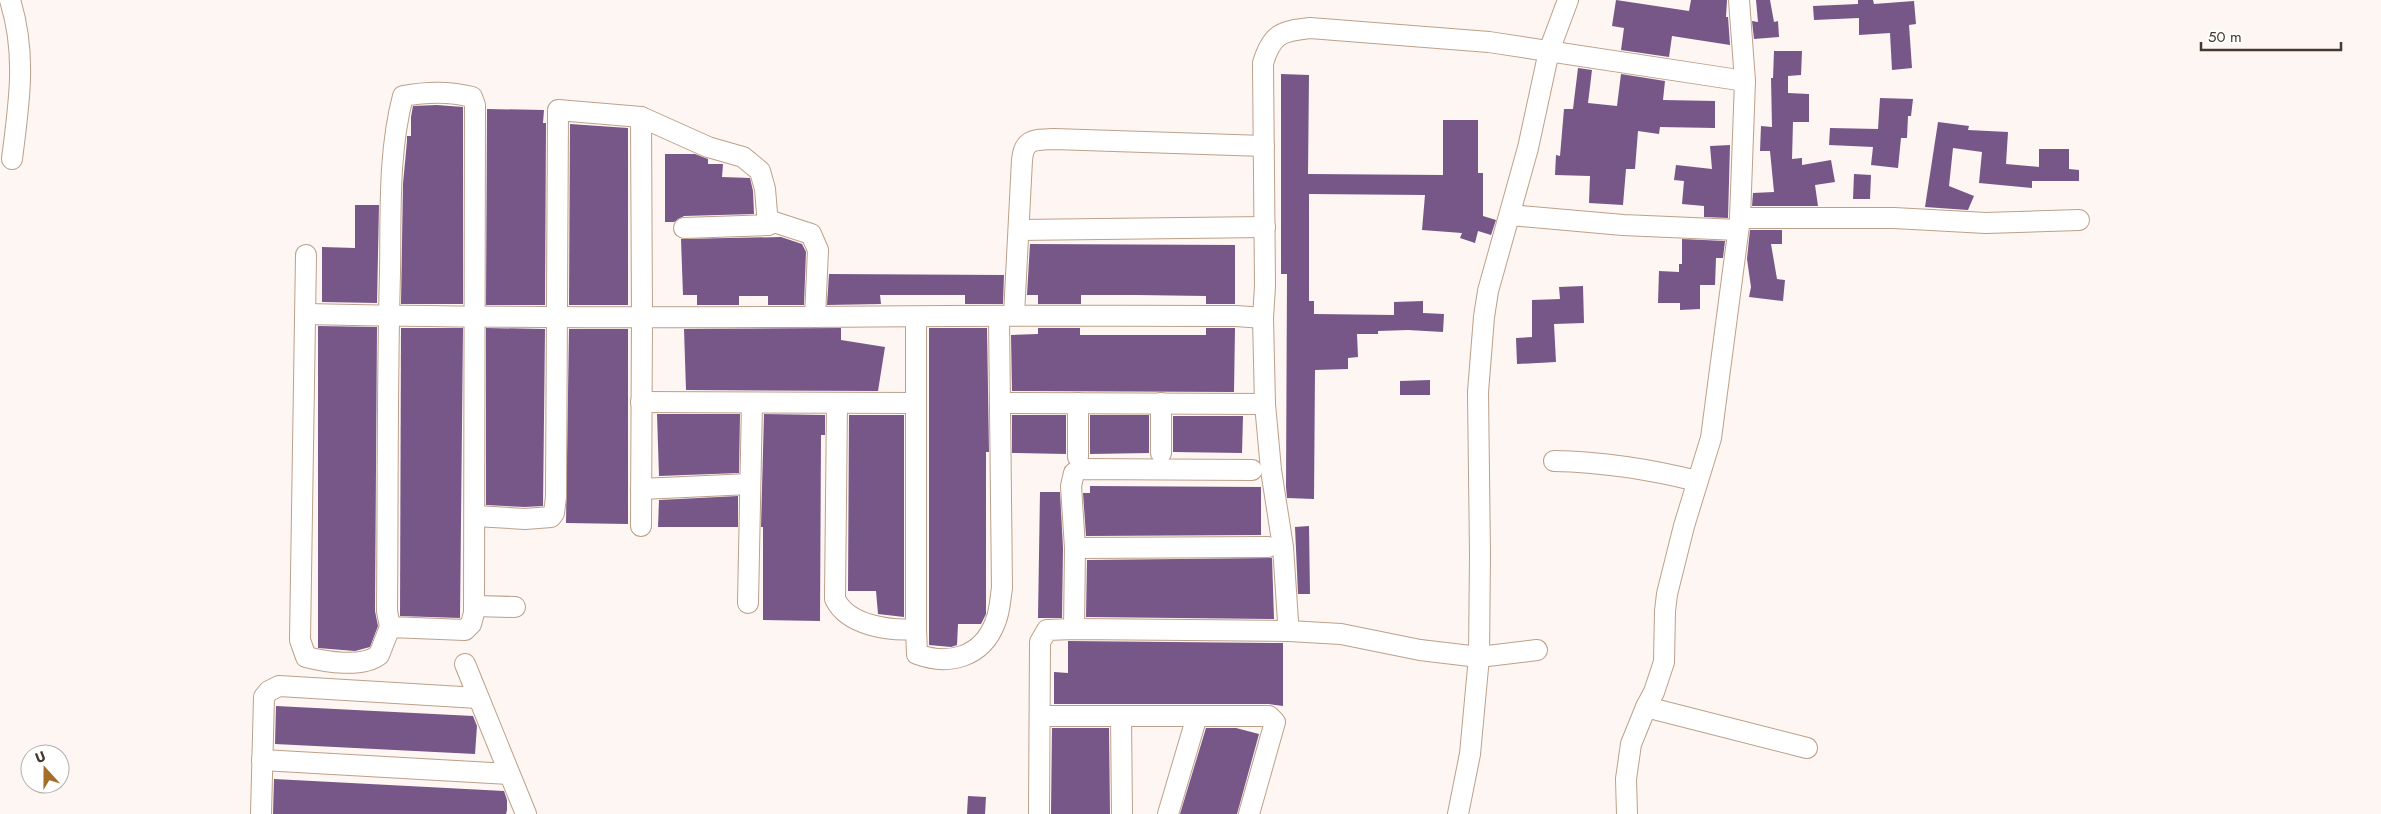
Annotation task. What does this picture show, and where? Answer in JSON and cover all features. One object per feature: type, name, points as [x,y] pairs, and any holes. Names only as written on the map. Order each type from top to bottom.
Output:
[{"type":"street","points":[[10,0],[18,27],[20,72],[19,105],[12,159]]},
{"type":"street","points":[[1458,814],[1470,754],[1479,658],[1478,392],[1488,291],[1528,148],[1549,51],[1568,0]]},
{"type":"street","points":[[1627,814],[1626,779],[1631,744],[1654,692],[1664,662],[1667,594],[1697,481],[1711,438],[1739,224],[1745,81],[1739,0]]},
{"type":"street","points":[[1288,621],[1282,547],[1271,470],[1265,404],[1263,63],[1268,47],[1273,39],[1282,32],[1310,28],[1489,42],[1745,81]]},
{"type":"street","points":[[306,255],[300,640],[306,657],[326,662],[368,662],[380,656],[390,627],[388,611],[389,316],[393,146],[398,112],[403,96],[436,93],[461,94],[472,97],[475,105],[474,606],[471,624],[465,630],[390,627]]},
{"type":"street","points":[[475,516],[525,519],[551,516],[554,513],[556,497],[558,110],[641,117],[708,147],[743,157],[760,171],[765,190],[768,225]]},
{"type":"street","points":[[640,526],[641,117]]},
{"type":"street","points":[[916,318],[917,654],[940,660],[956,660],[979,645],[994,626],[1002,588],[1000,403],[1007,316],[1019,230],[1023,153],[1027,144],[1035,140],[1054,138],[1147,140],[1264,146]]},
{"type":"street","points":[[1510,215],[1633,226],[1894,218],[1986,222],[2079,220]]},
{"type":"street","points":[[684,228],[768,225],[774,222],[811,234],[818,250],[815,316]]},
{"type":"street","points":[[1019,230],[1264,227]]},
{"type":"street","points":[[306,314],[557,318],[642,316],[916,318],[1236,316],[1263,318]]},
{"type":"street","points":[[641,402],[915,402]]},
{"type":"street","points":[[748,602],[752,403]]},
{"type":"street","points":[[837,403],[835,598],[839,607],[850,615],[875,627],[895,631],[916,629]]},
{"type":"street","points":[[1000,403],[1265,404]]},
{"type":"street","points":[[1078,403],[1078,457]]},
{"type":"street","points":[[1161,403],[1161,453]]},
{"type":"street","points":[[1554,461],[1593,462],[1648,469],[1697,481]]},
{"type":"street","points":[[1074,628],[1075,548],[1071,486],[1074,474],[1080,469],[1252,470]]},
{"type":"street","points":[[641,489],[750,484]]},
{"type":"street","points":[[1075,548],[1268,547]]},
{"type":"street","points":[[474,606],[515,607]]},
{"type":"street","points":[[1039,814],[1040,642],[1047,630],[1074,628],[1298,631],[1341,634],[1420,650],[1479,658],[1537,650]]},
{"type":"street","points":[[465,664],[526,814]]},
{"type":"street","points":[[261,814],[264,697],[279,686],[478,698]]},
{"type":"street","points":[[1646,707],[1806,748]]},
{"type":"street","points":[[1040,716],[1269,716],[1275,722],[1249,814]]},
{"type":"street","points":[[1121,716],[1122,814]]},
{"type":"street","points":[[1168,814],[1197,716]]},
{"type":"street","points":[[262,760],[509,774]]},
{"type":"building","points":[[1616,0],[1689,11],[1691,0],[1727,0],[1726,17],[1728,17],[1730,45],[1672,36],[1669,57],[1621,50],[1624,28],[1612,26]]},
{"type":"building","points":[[1756,0],[1770,0],[1774,22],[1778,21],[1779,37],[1754,39],[1752,21],[1758,22]]},
{"type":"building","points":[[1858,0],[1873,0],[1874,4],[1914,1],[1916,24],[1909,25],[1912,68],[1892,70],[1890,33],[1859,35],[1859,18],[1814,20],[1813,6],[1858,4]]},
{"type":"building","points":[[1774,51],[1802,51],[1801,75],[1788,76],[1788,93],[1809,94],[1809,122],[1793,122],[1792,159],[1802,158],[1802,165],[1831,160],[1835,182],[1815,185],[1818,206],[1752,206],[1753,193],[1774,192],[1770,151],[1760,151],[1761,126],[1772,127],[1771,78],[1773,78]]},
{"type":"building","points":[[1578,68],[1592,70],[1588,103],[1617,106],[1621,74],[1665,81],[1663,100],[1715,101],[1715,128],[1660,127],[1659,134],[1638,131],[1635,169],[1626,169],[1623,205],[1589,203],[1590,176],[1555,175],[1556,155],[1560,156],[1564,109],[1573,109]]},
{"type":"building","points":[[1281,74],[1309,75],[1308,174],[1443,175],[1443,120],[1478,120],[1478,173],[1483,173],[1483,216],[1496,220],[1491,235],[1478,231],[1475,243],[1460,238],[1462,233],[1422,230],[1425,195],[1309,194],[1309,301],[1314,301],[1314,314],[1394,315],[1394,302],[1423,301],[1423,313],[1444,314],[1443,332],[1408,330],[1378,331],[1378,334],[1357,334],[1358,357],[1348,358],[1348,369],[1315,370],[1314,499],[1287,498],[1286,487],[1287,274],[1281,274]]},
{"type":"building","points":[[1880,98],[1913,99],[1911,116],[1908,116],[1907,138],[1901,138],[1898,168],[1871,165],[1873,147],[1829,145],[1830,128],[1878,129]]},
{"type":"building","points":[[413,106],[463,107],[463,304],[401,304],[403,184],[407,136],[411,136]]},
{"type":"building","points":[[487,109],[544,110],[543,123],[546,123],[545,305],[486,305]]},
{"type":"building","points":[[1938,122],[1969,126],[1968,130],[2008,132],[2006,164],[2039,167],[2039,149],[2069,149],[2069,169],[2079,170],[2079,181],[2032,181],[2032,188],[1979,183],[1982,152],[1953,148],[1949,186],[1974,196],[1968,210],[1925,207]]},
{"type":"building","points":[[570,124],[628,128],[628,305],[569,305]]},
{"type":"building","points":[[1730,145],[1728,218],[1704,217],[1704,206],[1682,204],[1684,181],[1674,180],[1676,165],[1712,169],[1710,146]]},
{"type":"building","points":[[665,154],[695,154],[708,159],[708,164],[723,164],[722,177],[750,178],[753,191],[754,214],[684,216],[674,222],[665,222]]},
{"type":"building","points":[[1854,174],[1871,175],[1870,199],[1853,199]]},
{"type":"building","points":[[355,205],[379,205],[377,303],[322,302],[322,247],[355,248]]},
{"type":"building","points":[[1750,230],[1782,230],[1782,244],[1771,244],[1777,279],[1785,280],[1783,301],[1749,297],[1751,287],[1747,259]]},
{"type":"building","points":[[781,237],[802,244],[806,252],[804,305],[768,305],[768,296],[739,296],[739,305],[697,305],[697,295],[683,295],[681,239]]},
{"type":"building","points":[[1682,239],[1725,241],[1723,258],[1716,258],[1715,285],[1700,285],[1700,309],[1680,310],[1680,303],[1658,303],[1659,271],[1679,272],[1679,264],[1682,264]]},
{"type":"building","points":[[1030,244],[1235,245],[1235,304],[1206,304],[1206,296],[1081,295],[1081,304],[1038,304],[1038,295],[1027,295]]},
{"type":"building","points":[[829,274],[1004,275],[1003,304],[965,304],[965,295],[880,295],[881,304],[827,305]]},
{"type":"building","points":[[1583,286],[1584,323],[1554,324],[1556,362],[1517,364],[1516,338],[1532,337],[1532,300],[1560,299],[1559,287]]},
{"type":"building","points":[[318,326],[377,327],[375,611],[378,626],[370,647],[355,651],[318,648]]},
{"type":"building","points":[[401,328],[463,328],[460,618],[400,616]]},
{"type":"building","points":[[486,328],[545,329],[543,506],[486,505]]},
{"type":"building","points":[[841,328],[841,340],[885,347],[878,391],[686,390],[684,329]]},
{"type":"building","points":[[929,328],[987,328],[989,452],[986,452],[986,614],[981,624],[958,624],[957,645],[951,647],[929,645]]},
{"type":"building","points":[[1038,328],[1080,328],[1080,335],[1206,335],[1206,328],[1235,328],[1234,392],[1012,391],[1011,335],[1038,334]]},
{"type":"building","points":[[569,329],[628,329],[628,524],[566,523]]},
{"type":"building","points":[[1430,380],[1430,395],[1400,395],[1400,381]]},
{"type":"building","points":[[657,414],[740,414],[739,473],[659,476]]},
{"type":"building","points":[[764,414],[825,415],[825,435],[821,435],[820,621],[763,620],[763,527],[761,527]]},
{"type":"building","points":[[849,415],[904,415],[904,617],[878,614],[876,591],[848,591]]},
{"type":"building","points":[[1012,415],[1066,415],[1066,454],[1012,453]]},
{"type":"building","points":[[1090,415],[1149,415],[1149,453],[1090,454]]},
{"type":"building","points":[[1173,416],[1243,416],[1242,453],[1173,452]]},
{"type":"building","points":[[1090,486],[1261,487],[1261,535],[1086,536],[1083,493],[1090,493]]},
{"type":"building","points":[[1040,492],[1060,492],[1063,548],[1062,618],[1038,618]]},
{"type":"building","points":[[738,496],[738,527],[658,527],[659,500]]},
{"type":"building","points":[[1309,526],[1310,594],[1298,594],[1295,527]]},
{"type":"building","points":[[1272,558],[1274,619],[1086,617],[1087,560]]},
{"type":"building","points":[[1068,641],[1283,643],[1283,706],[1269,704],[1054,704],[1054,672],[1068,673]]},
{"type":"building","points":[[276,706],[473,716],[477,726],[475,754],[275,744]]},
{"type":"building","points":[[1052,728],[1109,728],[1110,814],[1051,814]]},
{"type":"building","points":[[1206,728],[1236,728],[1259,734],[1237,814],[1180,814]]},
{"type":"building","points":[[274,779],[504,791],[507,800],[507,810],[506,814],[273,814]]},
{"type":"building","points":[[968,796],[986,797],[985,814],[967,814]]}]
